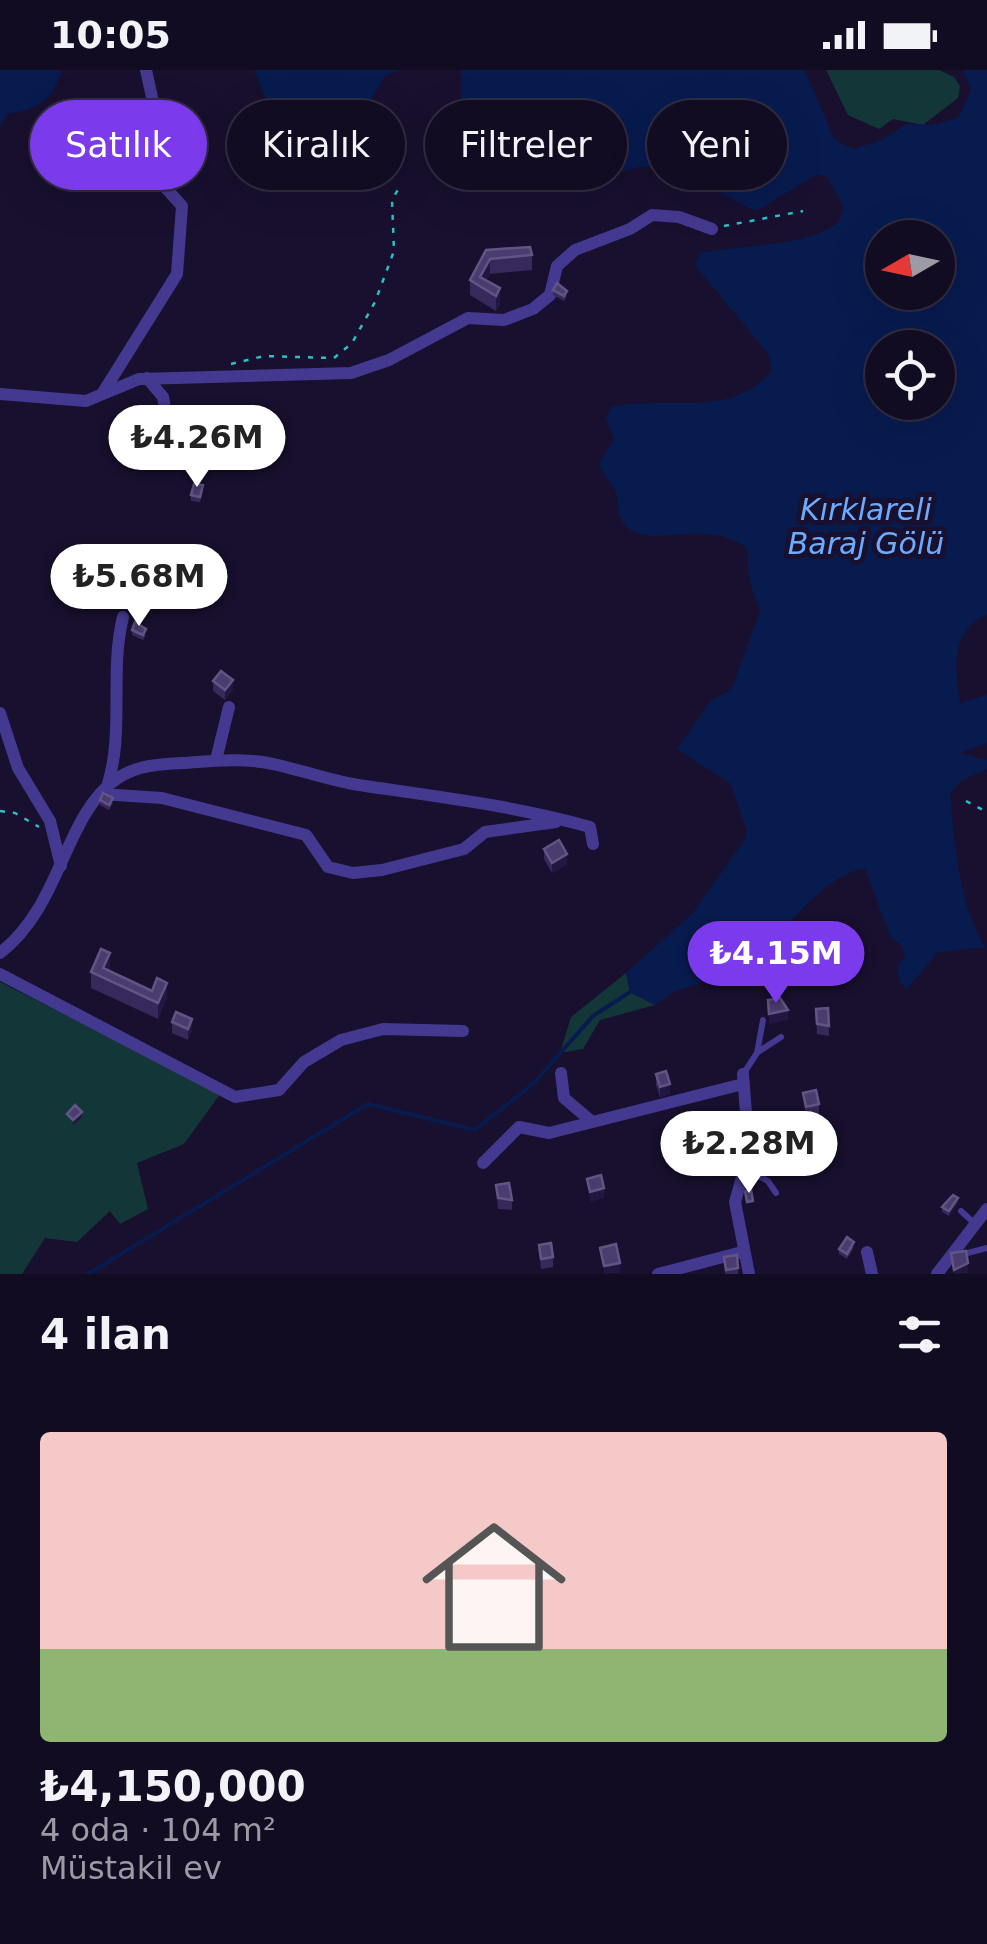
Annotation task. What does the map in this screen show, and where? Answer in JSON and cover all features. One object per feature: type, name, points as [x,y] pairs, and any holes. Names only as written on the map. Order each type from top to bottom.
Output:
[{"type":"street","points":[[102,394],[176,274],[182,241],[182,206],[164,186],[160,134],[146,70]]},
{"type":"street","points":[[0,394],[86,401],[147,378],[350,372],[388,360],[468,318],[504,320],[533,309],[550,296],[557,266],[575,250],[630,229],[652,215],[679,217],[712,228]]},
{"type":"street","points":[[147,378],[163,397],[167,420]]},
{"type":"street","points":[[104,792],[118,754],[115,673],[123,616]]},
{"type":"street","points":[[216,760],[229,707]]},
{"type":"street","points":[[0,713],[18,768],[54,836],[61,866]]},
{"type":"street","points":[[0,953],[20,938],[43,908],[90,805],[117,778],[150,765],[216,760],[264,762],[360,786],[466,798],[590,827],[593,844]]},
{"type":"street","points":[[104,792],[162,798],[306,835],[328,866],[354,873],[430,860],[464,849],[486,832],[522,824],[572,822]]},
{"type":"street","points":[[0,974],[235,1097],[279,1090],[304,1062],[340,1040],[383,1029],[463,1031]]},
{"type":"street","points":[[560,1074],[564,1098],[590,1120]]},
{"type":"street","points":[[484,1164],[519,1127],[549,1133],[743,1079],[748,1176],[734,1202],[749,1274]]},
{"type":"street","points":[[937,1274],[987,1209]]},
{"type":"street","points":[[658,1274],[742,1252]]},
{"type":"street","points":[[866,1252],[872,1274]]},
{"type":"lane","points":[[743,1079],[757,1052],[763,1020]]},
{"type":"lane","points":[[757,1052],[781,1037]]},
{"type":"lane","points":[[748,1176],[810,1162],[817,1152],[812,1127]]},
{"type":"lane","points":[[748,1176],[768,1182],[776,1194]]},
{"type":"lane","points":[[961,1211],[975,1224]]},
{"type":"lane","points":[[949,1257],[987,1248]]},
{"type":"path","points":[[227,365],[264,356],[334,358],[352,344],[375,302],[394,251],[392,200],[398,190]]},
{"type":"path","points":[[712,228],[803,211]]},
{"type":"path","points":[[966,802],[987,812]]},
{"type":"path","points":[[0,811],[15,814],[54,836]]},
{"type":"green space","points":[[826,70],[939,70],[954,77],[960,86],[958,98],[923,125],[893,119],[879,129],[848,115]]},
{"type":"green space","points":[[626,973],[630,992],[655,1005],[600,1020],[583,1049],[560,1053],[571,1017]]},
{"type":"green space","points":[[0,982],[221,1093],[184,1144],[137,1163],[148,1209],[120,1224],[110,1211],[77,1242],[45,1238],[22,1274],[0,1274]]},
{"type":"water","points":[[0,70],[62,70],[44,100],[30,100],[30,108],[8,114],[0,125]]},
{"type":"water","points":[[254,70],[403,70],[386,75],[371,100],[266,100]]},
{"type":"water","name":"Kırklareli Baraj Gölü","points":[[461,70],[805,70],[834,139],[853,149],[882,140],[906,124],[934,125],[959,117],[971,90],[963,70],[987,70],[987,615],[967,630],[956,664],[960,703],[987,695],[987,743],[960,753],[987,760],[987,769],[961,781],[950,794],[963,892],[985,947],[938,952],[907,989],[900,983],[897,966],[905,957],[901,944],[891,939],[865,868],[835,880],[776,934],[705,973],[701,983],[673,992],[655,1005],[630,992],[626,973],[692,914],[746,838],[731,784],[677,749],[711,700],[731,690],[760,612],[749,579],[747,548],[714,535],[651,536],[627,527],[615,490],[599,464],[614,439],[606,418],[611,407],[696,403],[736,396],[772,371],[769,355],[695,265],[700,253],[809,236],[839,222],[844,207],[827,177],[818,174],[756,211],[715,190],[787,190],[787,100],[647,100],[647,167],[627,170],[627,100],[462,100]]},
{"type":"building","points":[[530,247],[532,255],[490,259],[480,277],[500,288],[496,296],[470,280],[486,250]]},
{"type":"building","points":[[557,283],[567,291],[564,296],[553,290]]},
{"type":"building","points":[[194,484],[203,485],[200,497],[191,495]]},
{"type":"building","points":[[135,622],[146,629],[143,635],[132,630]]},
{"type":"building","points":[[221,671],[233,680],[225,690],[213,681]]},
{"type":"building","points":[[103,793],[113,798],[109,805],[100,800]]},
{"type":"building","points":[[559,840],[567,854],[552,863],[544,849]]},
{"type":"building","points":[[101,949],[110,953],[103,968],[152,991],[157,978],[167,983],[158,1003],[91,972]]},
{"type":"building","points":[[780,998],[788,1010],[769,1014],[768,1000]]},
{"type":"building","points":[[828,1008],[829,1026],[817,1024],[816,1009]]},
{"type":"building","points":[[176,1012],[192,1019],[188,1029],[172,1022]]},
{"type":"building","points":[[666,1071],[670,1084],[660,1087],[656,1074]]},
{"type":"building","points":[[816,1090],[819,1104],[806,1107],[803,1093]]},
{"type":"building","points":[[75,1105],[82,1112],[73,1120],[67,1114]]},
{"type":"building","points":[[719,1148],[723,1163],[709,1167],[705,1152]]},
{"type":"building","points":[[601,1175],[604,1188],[590,1192],[587,1179]]},
{"type":"building","points":[[509,1183],[512,1200],[498,1198],[496,1185]]},
{"type":"building","points":[[751,1190],[753,1201],[747,1202],[745,1191]]},
{"type":"building","points":[[953,1195],[958,1198],[949,1211],[942,1207]]},
{"type":"building","points":[[847,1237],[854,1242],[847,1254],[839,1249]]},
{"type":"building","points":[[551,1243],[553,1257],[541,1259],[539,1245]]},
{"type":"building","points":[[616,1244],[620,1263],[604,1266],[600,1248]]},
{"type":"building","points":[[966,1251],[968,1263],[954,1270],[951,1253]]},
{"type":"building","points":[[737,1255],[738,1268],[726,1270],[724,1257]]},
{"type":"waterway","points":[[88,1274],[368,1104],[475,1130],[534,1083],[593,1016],[630,992]]}]
